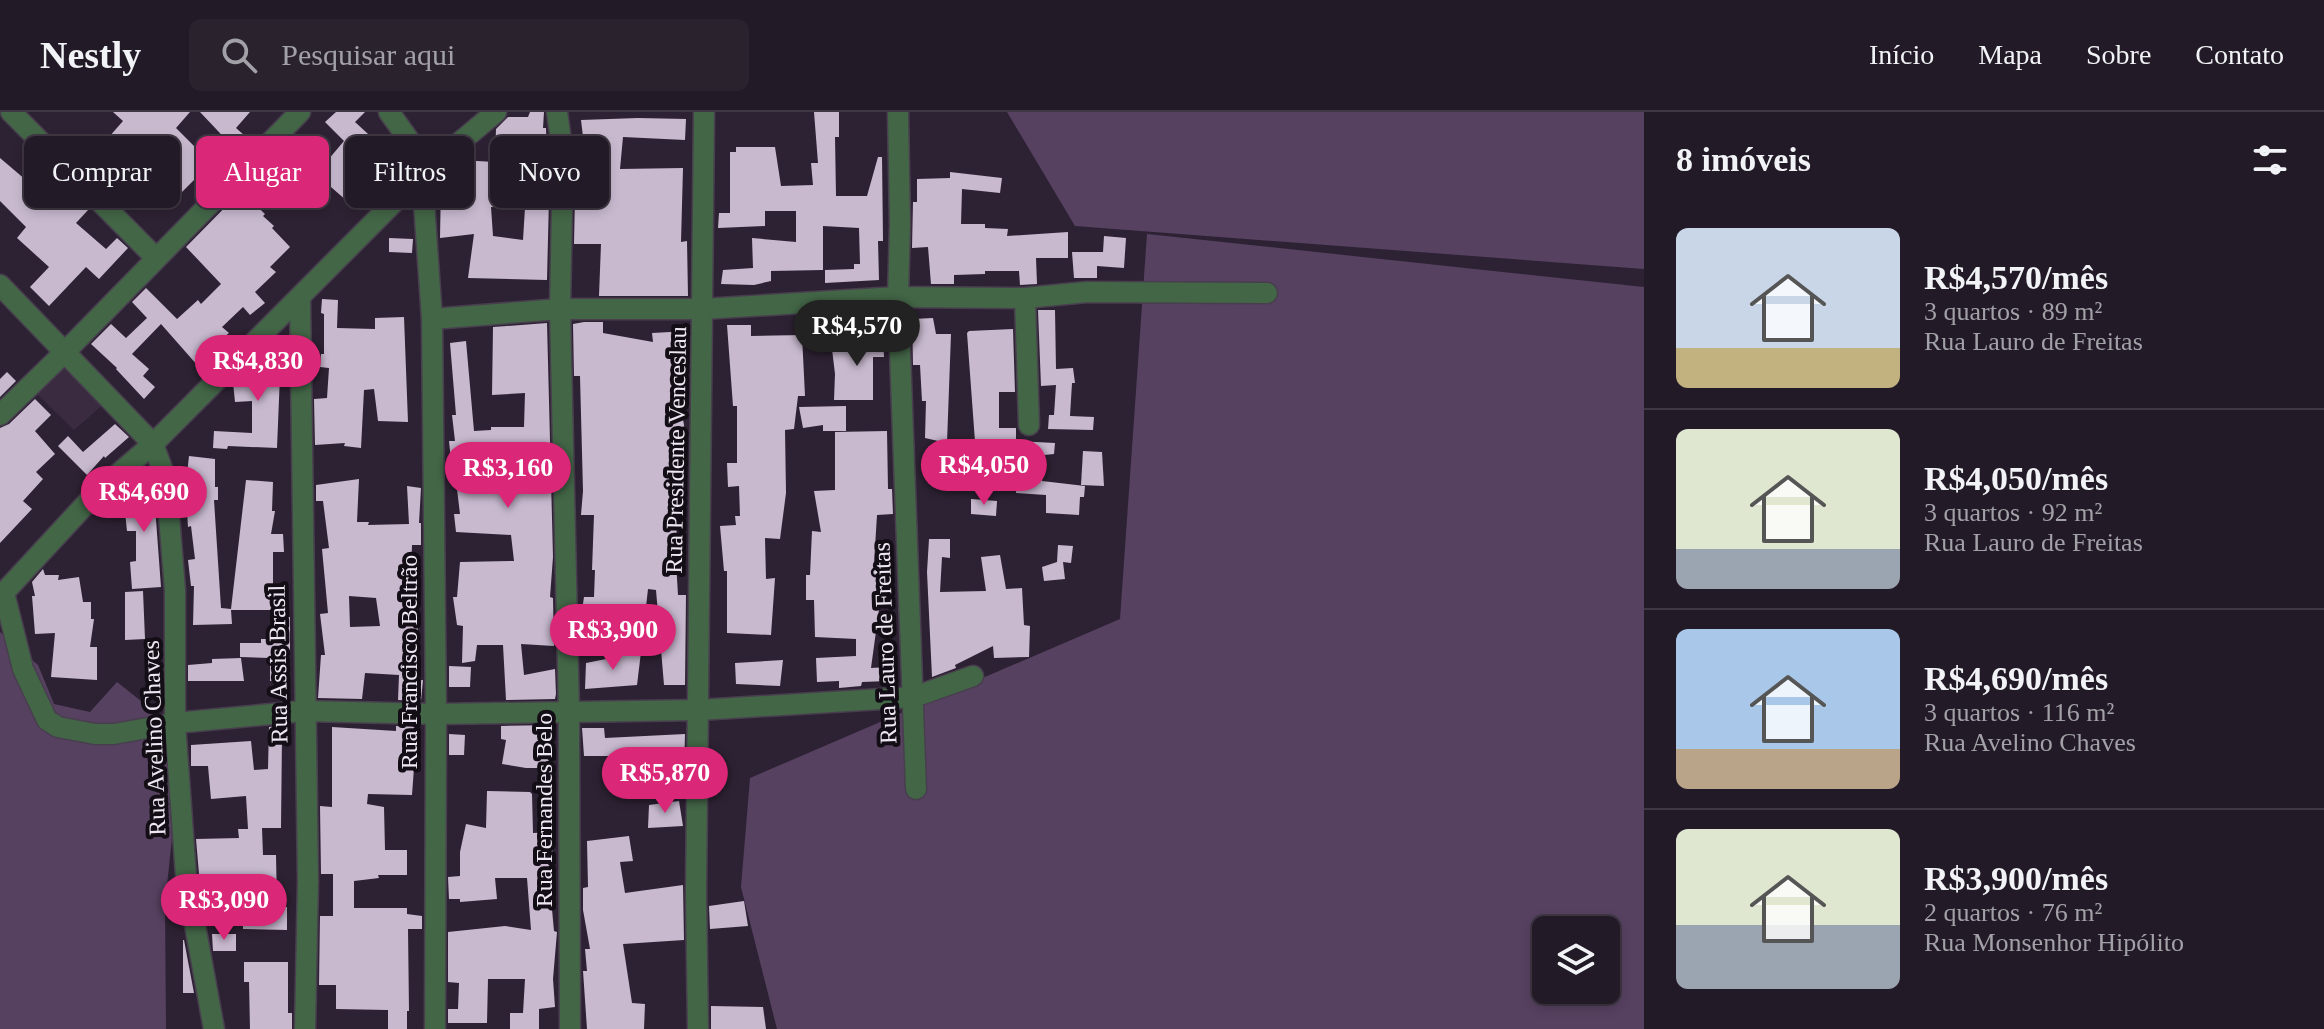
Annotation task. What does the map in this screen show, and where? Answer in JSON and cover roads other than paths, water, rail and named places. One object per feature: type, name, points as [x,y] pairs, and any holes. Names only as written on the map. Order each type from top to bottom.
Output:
[{"type":"street","points":[[11,112],[156,258]]},
{"type":"street","points":[[0,415],[300,112]]},
{"type":"street","name":"Rua Francisco Beltrão","points":[[389,112],[406,136]]},
{"type":"street","points":[[467,136],[496,112]]},
{"type":"street","name":"Rua Fernandes Belo","points":[[557,112],[563,155],[560,309],[569,713],[570,1029]]},
{"type":"street","name":"Rua Presidente Venceslau","points":[[698,1029],[696,894],[704,112]]},
{"type":"street","name":"Rua Lauro de Freitas","points":[[898,112],[898,297],[916,789]]},
{"type":"street","points":[[388,208],[153,444],[96,493],[2,595],[23,669],[39,708],[52,724],[71,730],[114,734],[175,723],[304,711],[436,714],[699,710],[914,697],[973,676]]},
{"type":"street","name":"Rua Francisco Beltrão","points":[[424,208],[432,319],[435,1029]]},
{"type":"street","points":[[0,285],[153,444]]},
{"type":"street","points":[[432,319],[560,309],[703,309],[898,297],[1025,298],[1087,292],[1267,293]]},
{"type":"street","name":"Rua Assis Brasil","points":[[300,297],[308,880],[305,1029]]},
{"type":"street","points":[[1025,298],[1029,425]]},
{"type":"street","name":"Rua Avelino Chaves","points":[[153,444],[167,491],[175,590],[175,723],[186,876],[214,1029]]}]
